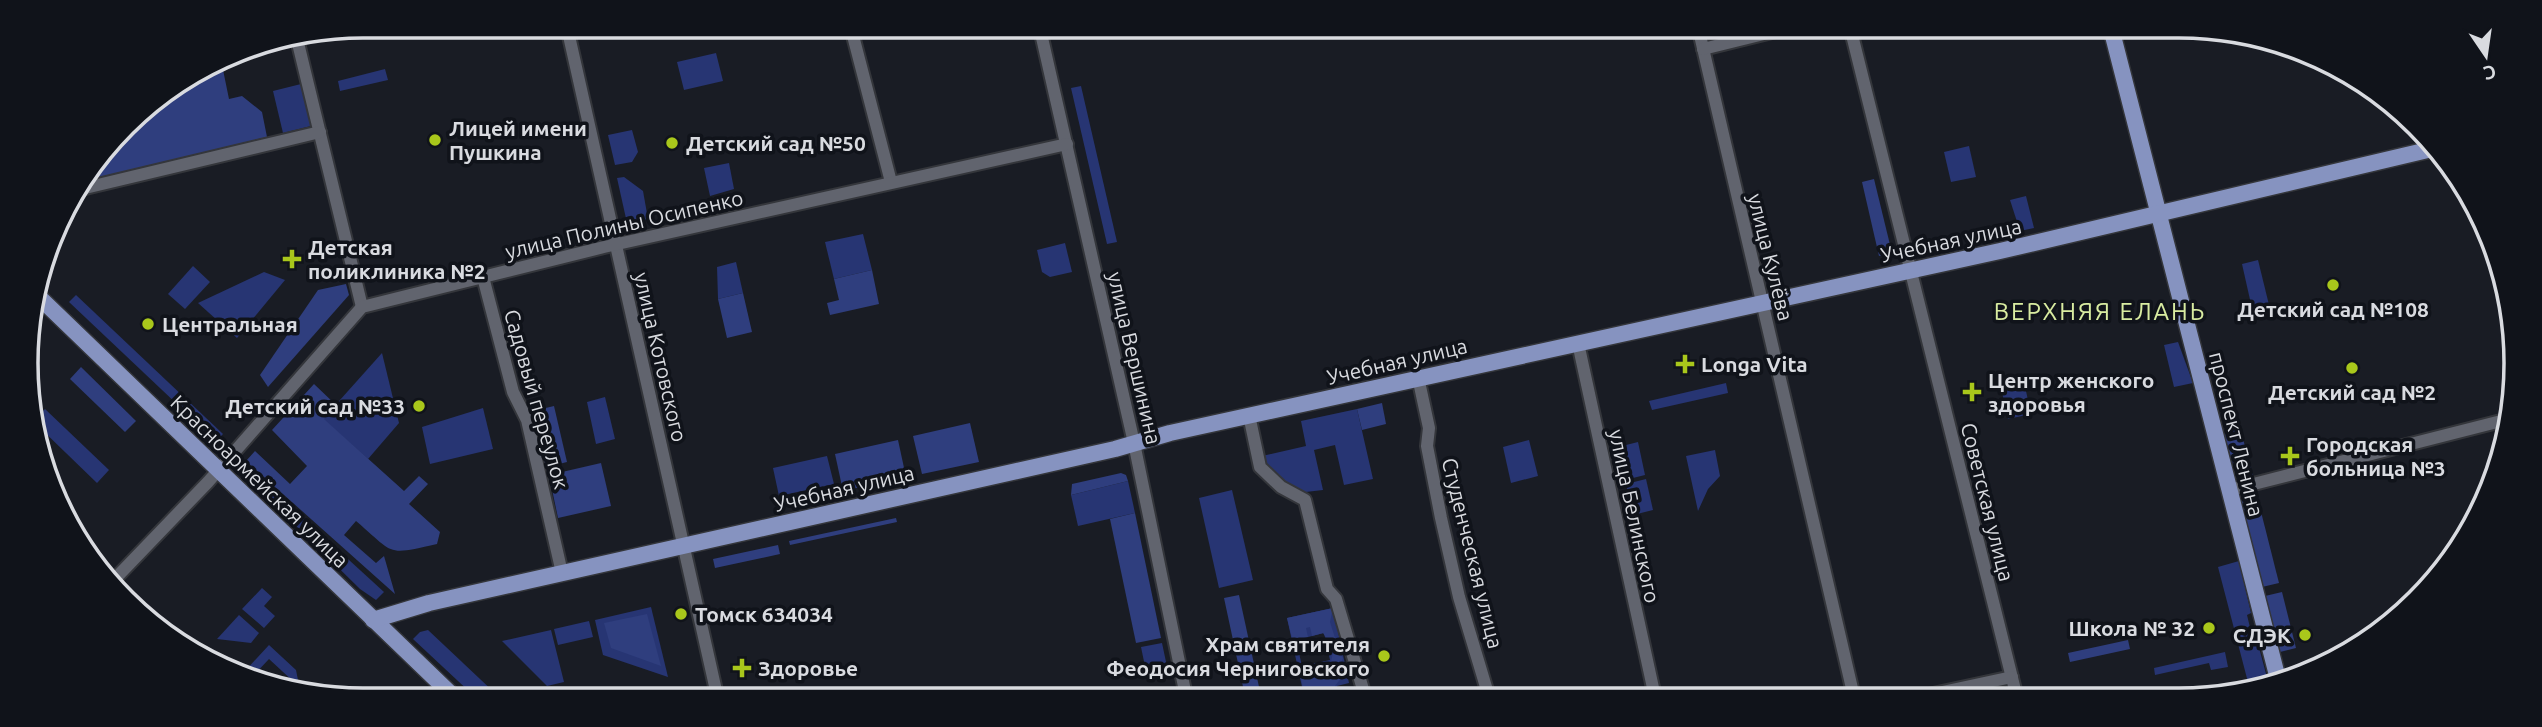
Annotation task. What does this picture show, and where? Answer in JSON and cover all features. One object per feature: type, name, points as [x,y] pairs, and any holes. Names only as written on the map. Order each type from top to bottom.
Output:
[{"type":"main road","name":"проспект Ленина","points":[[2114,38],[2277,673]]},
{"type":"main road","name":"Учебная улица","points":[[373,620],[401,610],[1249,415],[1910,271],[2424,151]]},
{"type":"main road","name":"Красноармейская улица","points":[[45,302],[445,688]]},
{"type":"street","name":"улица Котовского","points":[[569,38],[715,688]]},
{"type":"street","points":[[854,38],[891,183]]},
{"type":"street","name":"улица Вершинина","points":[[1042,38],[1134,443],[1184,688]]},
{"type":"street","name":"улица Кулёва","points":[[1701,38],[1852,688]]},
{"type":"street","points":[[1703,49],[1748,38]]},
{"type":"street","name":"Советская улица","points":[[1853,38],[2015,688]]},
{"type":"street","points":[[118,576],[218,470],[362,307],[299,45]]},
{"type":"street","points":[[91,187],[320,132]]},
{"type":"street","name":"улица Полины Осипенко","points":[[362,307],[616,245],[1067,144]]},
{"type":"street","name":"Садовый переулок","points":[[483,277],[513,392],[527,420],[562,573]]},
{"type":"street","name":"улица Белинского","points":[[1578,343],[1654,688]]},
{"type":"street","name":"Студенческая улица","points":[[1418,377],[1429,428],[1427,446],[1441,517],[1459,597],[1487,688]]},
{"type":"street","points":[[1249,415],[1260,467],[1281,487],[1305,500],[1327,589],[1336,598],[1343,631],[1362,688]]},
{"type":"street","points":[[2230,490],[2498,422]]},
{"type":"street","points":[[1961,688],[2012,677]]},
{"type":"shaded area","points":[[716,53],[723,81],[684,90],[677,62]]},
{"type":"shaded area","points":[[385,69],[388,80],[340,91],[338,81]]},
{"type":"shaded area","points":[[223,71],[229,99],[242,96],[262,112],[267,137],[97,178],[119,149],[149,119],[183,93]]},
{"type":"shaded area","points":[[301,84],[311,126],[283,133],[273,91]]},
{"type":"shaded area","points":[[1081,86],[1117,242],[1107,244],[1071,88]]},
{"type":"shaded area","points":[[632,130],[638,152],[632,162],[615,165],[608,135]]},
{"type":"shaded area","points":[[1969,146],[1976,177],[1951,182],[1944,152]]},
{"type":"shaded area","points":[[729,163],[734,189],[710,196],[704,168]]},
{"type":"shaded area","points":[[624,177],[643,191],[648,219],[627,223],[617,178]]},
{"type":"shaded area","points":[[1874,179],[1892,253],[1879,256],[1862,182]]},
{"type":"shaded area","points":[[2026,196],[2034,228],[2020,231],[2010,200]]},
{"type":"shaded area","points":[[863,234],[872,270],[834,279],[825,242]]},
{"type":"shaded area","points":[[1065,243],[1072,272],[1050,277],[1042,272],[1037,250]]},
{"type":"shaded area","points":[[2258,260],[2270,309],[2253,313],[2242,264]]},
{"type":"shaded area","points":[[736,262],[743,293],[718,299],[717,267]]},
{"type":"shaded area","points":[[193,266],[210,282],[185,309],[168,294]]},
{"type":"shaded area","points":[[872,270],[879,304],[830,315],[827,303],[839,300],[834,279]]},
{"type":"shaded area","points":[[264,272],[285,280],[237,338],[198,303]]},
{"type":"shaded area","points":[[346,284],[349,295],[268,387],[260,375],[318,290]]},
{"type":"shaded area","points":[[743,293],[752,332],[727,338],[718,299]]},
{"type":"shaded area","points":[[76,295],[223,434],[216,441],[69,302]]},
{"type":"shaded area","points":[[2178,342],[2193,383],[2174,387],[2164,345]]},
{"type":"shaded area","points":[[382,353],[399,423],[368,459],[323,419]]},
{"type":"shaded area","points":[[81,367],[136,421],[125,432],[70,379]]},
{"type":"shaded area","points":[[2024,382],[2031,414],[2008,419],[2001,388]]},
{"type":"shaded area","points":[[1726,383],[1728,393],[1652,410],[1649,401]]},
{"type":"shaded area","points":[[314,384],[336,405],[324,419],[404,491],[419,476],[428,484],[409,504],[440,532],[437,544],[399,551],[385,546],[356,521],[344,535],[376,563],[384,556],[395,594],[246,461],[255,451],[290,484],[307,466],[272,430]]},
{"type":"shaded area","points":[[605,397],[615,439],[596,444],[587,402]]},
{"type":"shaded area","points":[[1382,403],[1386,424],[1362,430],[1357,409]]},
{"type":"shaded area","points":[[554,406],[567,462],[543,468],[529,412]]},
{"type":"shaded area","points":[[483,408],[493,449],[430,464],[422,427]]},
{"type":"shaded area","points":[[45,409],[109,470],[97,483],[47,434],[42,412]]},
{"type":"shaded area","points":[[1357,409],[1373,479],[1344,485],[1335,445],[1314,450],[1323,490],[1297,493],[1266,466],[1262,456],[1306,446],[1301,421]]},
{"type":"shaded area","points":[[2238,420],[2254,480],[2239,482],[2225,438],[2228,423]]},
{"type":"shaded area","points":[[970,423],[979,462],[922,474],[913,436]]},
{"type":"shaded area","points":[[898,440],[906,477],[843,491],[835,454]]},
{"type":"shaded area","points":[[1529,440],[1538,476],[1511,483],[1503,447]]},
{"type":"shaded area","points":[[1638,442],[1645,475],[1625,480],[1618,447]]},
{"type":"shaded area","points":[[1715,450],[1720,476],[1708,489],[1698,511],[1686,456]]},
{"type":"shaded area","points":[[827,456],[834,484],[779,496],[773,468]]},
{"type":"shaded area","points":[[243,463],[384,592],[376,600],[360,589],[238,469]]},
{"type":"shaded area","points":[[601,463],[611,506],[558,518],[549,475]]},
{"type":"shaded area","points":[[1121,473],[1126,475],[1128,481],[1071,495],[1072,484]]},
{"type":"shaded area","points":[[1646,479],[1653,510],[1633,515],[1626,484]]},
{"type":"shaded area","points":[[1128,481],[1135,513],[1078,526],[1071,495]]},
{"type":"shaded area","points":[[1232,490],[1253,580],[1219,588],[1199,498]]},
{"type":"shaded area","points":[[2256,492],[2279,583],[2262,587],[2240,504],[2245,495]]},
{"type":"shaded area","points":[[1135,513],[1161,638],[1136,643],[1110,519]]},
{"type":"shaded area","points":[[896,518],[897,522],[790,545],[789,541]]},
{"type":"shaded area","points":[[778,545],[780,554],[715,568],[713,559]]},
{"type":"shaded area","points":[[2239,561],[2251,613],[2247,615],[2267,676],[2248,681],[2218,567]]},
{"type":"shaded area","points":[[262,588],[272,597],[264,606],[275,616],[264,628],[242,609]]},
{"type":"shaded area","points":[[2282,592],[2296,648],[2280,652],[2265,596]]},
{"type":"shaded area","points":[[1239,595],[1259,688],[1243,688],[1224,598]]},
{"type":"shaded area","points":[[651,607],[668,677],[603,655],[595,620]]},
{"type":"shaded area","points":[[1333,608],[1349,683],[1337,688],[1302,688],[1287,618]],"holes":[[[1324,633],[1330,660],[1302,666],[1296,640]]]},
{"type":"shaded area","points":[[1333,608],[1330,622],[1335,638],[1327,639],[1323,633],[1312,636],[1310,627],[1306,628],[1308,637],[1296,639],[1299,652],[1296,654],[1287,618]]},
{"type":"shaded area","points":[[647,614],[661,666],[611,648],[604,623]]},
{"type":"shaded area","points":[[239,615],[259,633],[251,643],[217,639]]},
{"type":"shaded area","points":[[589,621],[593,637],[558,645],[554,629]]},
{"type":"shaded area","points":[[428,630],[490,688],[466,688],[413,639],[420,632]]},
{"type":"shaded area","points":[[551,630],[564,682],[547,686],[502,641]]},
{"type":"shaded area","points":[[2128,640],[2130,649],[2070,662],[2068,653]]},
{"type":"shaded area","points":[[1162,643],[1169,676],[1148,681],[1141,647]]},
{"type":"shaded area","points":[[269,645],[296,670],[298,680],[292,680],[269,659],[258,671],[248,667]]},
{"type":"shaded area","points":[[1338,651],[1343,658],[1339,669],[1342,677],[1335,688],[1303,688],[1300,670],[1309,666],[1316,675],[1322,674],[1331,662],[1333,652]]},
{"type":"shaded area","points":[[2225,652],[2228,667],[2211,670],[2209,663],[2155,675],[2154,668]]},
{"type":"place","name":"Лицей имени Пушкина","points":[[435,140]]},
{"type":"place","name":"Детский сад №50","points":[[672,143]]},
{"type":"place","name":"Детская поликлиника №2","points":[[292,259]]},
{"type":"place","name":"Детский сад №108","points":[[2333,285]]},
{"type":"place","name":"Центральная","points":[[148,324]]},
{"type":"place","name":"Longa Vita","points":[[1685,364]]},
{"type":"place","name":"Детский сад №2","points":[[2352,368]]},
{"type":"place","name":"Центр женского здоровья","points":[[1972,392]]},
{"type":"place","name":"Детский сад №33","points":[[419,406]]},
{"type":"place","name":"Городская больница №3","points":[[2290,456]]},
{"type":"place","name":"Томск 634034","points":[[681,614]]},
{"type":"place","name":"Школа № 32","points":[[2209,628]]},
{"type":"place","name":"СДЭК","points":[[2305,635]]},
{"type":"place","name":"Храм святителя Феодосия Черниговского","points":[[1384,656]]},
{"type":"place","name":"Здоровье","points":[[742,668]]},
{"type":"district","name":"ВЕРХНЯЯ ЕЛАНЬ","points":[[2100,311]]}]
